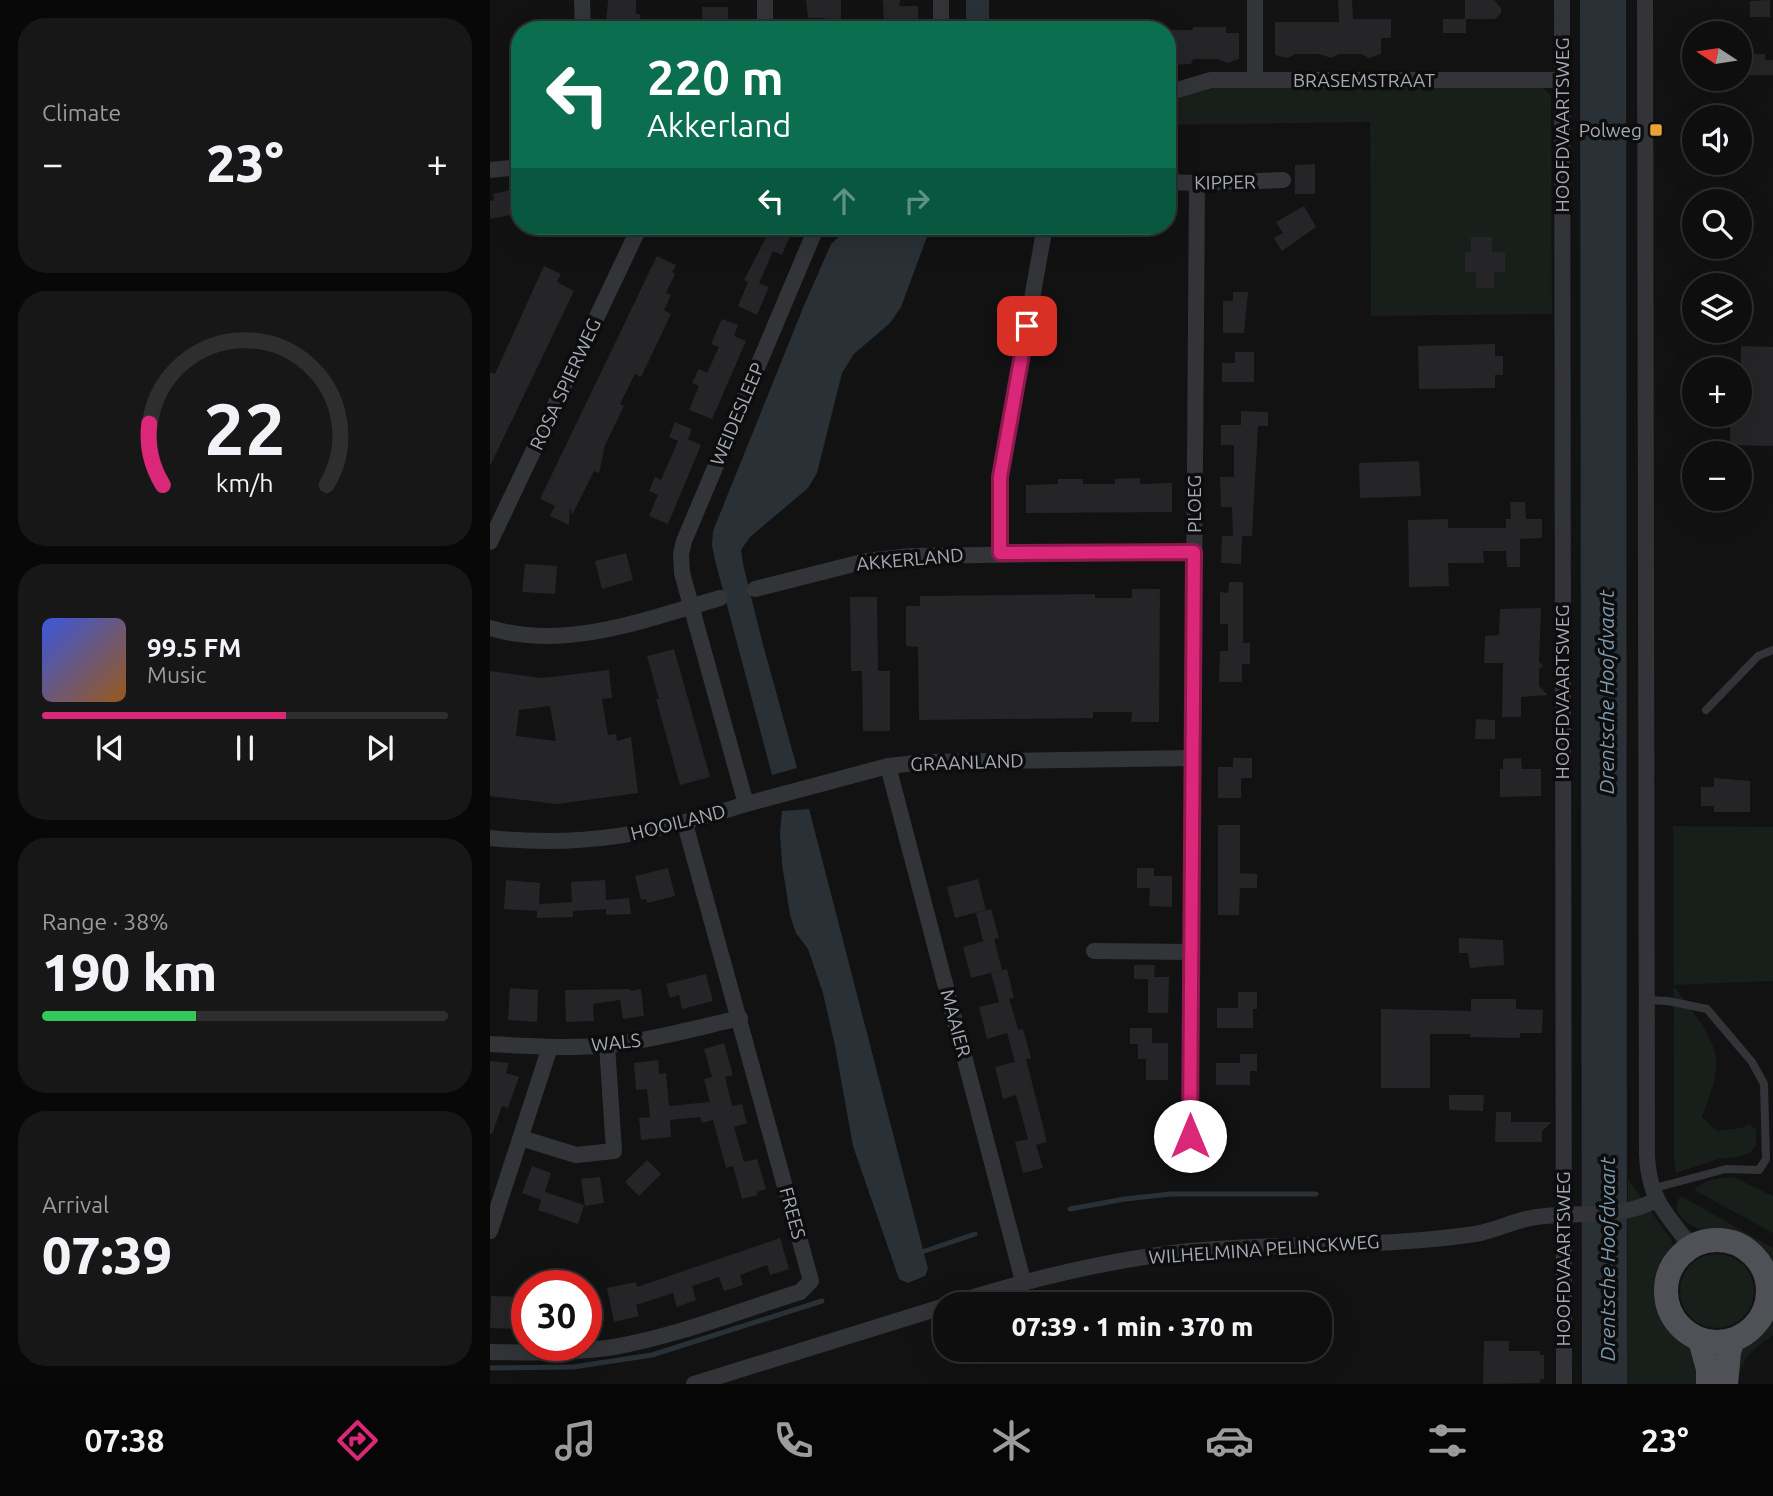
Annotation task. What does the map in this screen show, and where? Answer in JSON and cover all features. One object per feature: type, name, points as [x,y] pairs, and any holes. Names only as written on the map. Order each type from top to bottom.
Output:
[{"type":"main road","points":[[1721,1239],[1749,1250],[1770,1276],[1770,1307],[1753,1328],[1733,1340],[1717,1343],[1700,1340],[1686,1332],[1674,1320],[1667,1305],[1669,1272],[1678,1257],[1705,1241],[1721,1239]]},
{"type":"main road","points":[[1700,1340],[1708,1384]]},
{"type":"main road","points":[[1726,1384],[1733,1340]]},
{"type":"street","points":[[582,0],[583,21]]},
{"type":"street","points":[[765,0],[765,21]]},
{"type":"street","points":[[940,0],[941,21]]},
{"type":"street","points":[[1255,0],[1255,80]]},
{"type":"street","name":"HOOFDVAARTSWEG","points":[[1562,0],[1564,1384]]},
{"type":"street","points":[[1645,0],[1647,1156],[1653,1194],[1691,1247]]},
{"type":"street","name":"BRASEMSTRAAT","points":[[1176,90],[1210,80],[1562,80]]},
{"type":"street","points":[[490,170],[511,168]]},
{"type":"street","name":"KIPPER","points":[[1176,182],[1283,180]]},
{"type":"street","name":"PLOEG","points":[[1190,1162],[1197,183]]},
{"type":"street","name":"ROSA SPIERWEG","points":[[490,542],[636,235]]},
{"type":"street","name":"WEIDESLEEP","points":[[691,606],[682,573],[681,554],[684,541],[813,235]]},
{"type":"street","points":[[1000,553],[1000,477],[1043,235]]},
{"type":"street","name":"AKKERLAND","points":[[755,589],[866,561],[911,555],[1194,552]]},
{"type":"street","points":[[490,628],[562,637],[604,629],[720,598]]},
{"type":"street","name":"HOOILAND","points":[[490,838],[528,842],[603,839],[685,824],[746,804],[691,606]]},
{"type":"street","name":"GRAANLAND","points":[[746,804],[888,766],[925,762],[1194,758]]},
{"type":"street","name":"MAAIER","points":[[888,766],[1023,1281]]},
{"type":"street","name":"FREES","points":[[490,1352],[561,1353],[615,1346],[670,1333],[800,1292],[811,1281],[685,824]]},
{"type":"street","points":[[1094,951],[1191,952]]},
{"type":"street","name":"WALS","points":[[490,1044],[550,1047],[607,1045],[655,1038],[740,1018]]},
{"type":"street","points":[[521,1138],[576,1155],[614,1151],[607,1045]]},
{"type":"street","points":[[490,1231],[550,1047]]},
{"type":"street","name":"WILHELMINA PELINCKWEG","points":[[989,1292],[1023,1281],[1112,1261],[1188,1251],[1454,1237],[1563,1213],[1624,1213],[1641,1208],[1653,1194]]},
{"type":"street","points":[[694,1384],[933,1310]]},
{"type":"lane","points":[[1706,710],[1758,656],[1773,650]]},
{"type":"lane","points":[[1647,1000],[1668,1000],[1707,1009],[1752,1062],[1764,1084],[1766,1159],[1759,1170],[1726,1169],[1653,1194]]},
{"type":"shaded area","points":[[1211,88],[1544,89],[1551,95],[1552,314],[1371,316],[1370,122],[1176,125],[1176,98]]},
{"type":"shaded area","points":[[1673,826],[1773,827],[1773,981],[1673,985]]},
{"type":"shaded area","points":[[1673,986],[1704,1029],[1716,1057],[1714,1080],[1702,1117],[1717,1131],[1750,1124],[1756,1130],[1756,1145],[1751,1152],[1739,1157],[1718,1159],[1676,1173],[1674,1163]]},
{"type":"shaded area","points":[[1733,1177],[1773,1196],[1773,1233],[1694,1190],[1708,1181]]},
{"type":"shaded area","points":[[1628,1179],[1672,1241],[1671,1254],[1660,1283],[1661,1304],[1672,1326],[1689,1341],[1700,1384],[1627,1384]]},
{"type":"shaded area","points":[[1681,1196],[1773,1248],[1773,1265],[1740,1237],[1700,1229],[1686,1222],[1677,1207]]},
{"type":"shaded area","points":[[1717,1254],[1738,1260],[1748,1270],[1754,1291],[1748,1312],[1738,1322],[1717,1328],[1696,1322],[1686,1312],[1680,1291],[1686,1270],[1696,1260]]},
{"type":"shaded area","points":[[1773,1316],[1773,1335],[1749,1355],[1742,1367],[1738,1384],[1732,1374],[1742,1346]]},
{"type":"water","points":[[966,0],[989,0],[989,21],[966,21]]},
{"type":"water","name":"Drentsche Hoofdvaart","points":[[1580,0],[1626,0],[1627,1384],[1582,1384]]},
{"type":"water","points":[[840,235],[928,235],[901,307],[890,323],[854,354],[842,373],[817,473],[808,488],[750,537],[741,550],[762,641],[797,768],[772,775],[715,560],[713,531],[831,244]]},
{"type":"water","points":[[809,809],[928,1269],[925,1276],[908,1283],[899,1279],[853,1146],[823,993],[808,949],[796,933],[790,915],[782,864],[782,811]]},
{"type":"building","points":[[608,0],[636,0],[636,14],[640,14],[640,21],[606,21]]},
{"type":"building","points":[[806,0],[841,0],[841,21],[808,18]]},
{"type":"building","points":[[883,0],[900,0],[899,6],[918,6],[918,21],[884,21]]},
{"type":"building","points":[[1338,0],[1352,0],[1353,19],[1391,19],[1391,38],[1381,38],[1381,54],[1369,58],[1361,54],[1339,54],[1331,58],[1319,54],[1296,54],[1287,58],[1275,55],[1275,22],[1339,22]]},
{"type":"building","points":[[1465,0],[1494,0],[1501,8],[1501,13],[1495,19],[1466,19],[1466,33],[1443,33],[1443,19],[1465,19]]},
{"type":"building","points":[[1770,0],[1770,17],[1750,17],[1750,1]]},
{"type":"building","points":[[702,7],[728,7],[728,21],[702,21]]},
{"type":"building","points":[[1193,27],[1226,27],[1226,33],[1239,33],[1239,59],[1227,63],[1218,59],[1193,59],[1191,64],[1176,65],[1176,30],[1193,30]]},
{"type":"building","points":[[1752,54],[1765,54],[1765,60],[1773,60],[1773,75],[1752,75]]},
{"type":"building","points":[[1315,164],[1315,194],[1295,194],[1295,165]]},
{"type":"building","points":[[511,190],[511,215],[490,219],[490,201],[494,200],[493,194]]},
{"type":"building","points":[[1304,206],[1316,227],[1282,251],[1274,238],[1283,233],[1276,222]]},
{"type":"building","points":[[767,235],[790,235],[782,255],[773,251],[759,283],[769,287],[757,315],[738,306],[748,282],[744,280]]},
{"type":"building","points":[[1471,237],[1492,237],[1492,252],[1505,252],[1505,272],[1494,272],[1494,288],[1476,288],[1476,272],[1465,272],[1465,252],[1471,252]]},
{"type":"building","points":[[657,256],[676,265],[666,293],[671,295],[664,310],[671,314],[641,377],[635,374],[620,404],[624,406],[605,445],[599,473],[594,471],[572,515],[570,507],[569,525],[550,516],[555,506],[540,499]]},
{"type":"building","points":[[544,266],[561,274],[557,282],[574,291],[490,466],[490,372],[495,374]]},
{"type":"building","points":[[1233,292],[1248,292],[1244,333],[1223,333],[1223,301],[1233,301]]},
{"type":"building","points":[[722,319],[738,325],[734,336],[746,341],[712,419],[689,410],[699,386],[692,383],[699,369],[707,373],[719,347],[711,344]]},
{"type":"building","points":[[1495,344],[1495,356],[1503,356],[1503,375],[1495,375],[1495,388],[1419,389],[1418,346]]},
{"type":"building","points":[[1741,346],[1773,347],[1773,446],[1752,446],[1752,441],[1730,441],[1730,427],[1752,427],[1752,357],[1741,357]]},
{"type":"building","points":[[1235,352],[1254,352],[1254,382],[1222,382],[1222,363],[1235,363]]},
{"type":"building","points":[[1241,411],[1268,412],[1268,426],[1258,426],[1252,536],[1242,536],[1241,564],[1221,563],[1222,536],[1233,536],[1232,507],[1221,507],[1220,477],[1234,477],[1234,445],[1221,445],[1221,425],[1241,425]]},
{"type":"building","points":[[675,422],[692,429],[688,439],[701,445],[668,524],[649,516],[658,495],[649,491],[655,477],[661,480],[678,441],[669,437]]},
{"type":"building","points":[[1419,461],[1421,496],[1360,498],[1359,463]]},
{"type":"building","points":[[1140,478],[1140,484],[1172,483],[1172,512],[1026,513],[1026,485],[1058,484],[1058,479],[1083,479],[1083,484],[1115,484],[1115,479]]},
{"type":"building","points":[[1510,502],[1525,502],[1526,519],[1542,519],[1542,538],[1520,539],[1520,567],[1507,567],[1506,551],[1483,551],[1484,563],[1448,563],[1449,586],[1409,587],[1408,520],[1448,519],[1448,528],[1506,528],[1506,519],[1511,519]]},
{"type":"building","points":[[626,553],[633,580],[602,589],[595,561]]},
{"type":"building","points":[[525,564],[557,566],[555,594],[522,592]]},
{"type":"building","points":[[1229,582],[1243,582],[1243,643],[1250,643],[1250,664],[1242,664],[1242,682],[1219,682],[1220,651],[1228,651],[1228,624],[1220,624],[1220,592],[1228,593]]},
{"type":"building","points":[[1132,589],[1160,589],[1159,722],[1131,722],[1132,712],[1093,712],[1093,718],[919,720],[918,647],[906,646],[906,606],[920,606],[920,596],[1095,594],[1095,598],[1132,598]]},
{"type":"building","points":[[850,597],[877,597],[878,671],[890,671],[890,731],[863,731],[862,671],[851,671]]},
{"type":"building","points":[[1541,608],[1539,662],[1543,666],[1539,669],[1539,686],[1548,695],[1521,697],[1521,717],[1502,717],[1503,663],[1484,663],[1485,636],[1499,635],[1500,609]]},
{"type":"building","points":[[674,649],[710,777],[680,785],[647,656]]},
{"type":"building","points":[[609,670],[612,698],[602,699],[608,735],[616,734],[617,741],[631,737],[638,793],[557,804],[490,796],[490,671],[542,678]],"holes":[[[550,706],[556,741],[516,736],[519,710]]]},
{"type":"building","points":[[1476,719],[1495,720],[1495,739],[1475,739]]},
{"type":"building","points":[[1233,758],[1252,758],[1252,778],[1241,778],[1241,798],[1218,798],[1218,767],[1233,767]]},
{"type":"building","points":[[1521,758],[1522,769],[1541,769],[1541,796],[1500,797],[1500,769],[1503,769],[1503,759]]},
{"type":"building","points":[[1714,778],[1750,781],[1750,812],[1714,812],[1714,806],[1701,806],[1701,787],[1714,787]]},
{"type":"building","points":[[1218,825],[1240,825],[1240,873],[1257,874],[1257,888],[1240,888],[1239,915],[1218,915]]},
{"type":"building","points":[[668,868],[675,896],[647,903],[646,899],[641,900],[635,876]]},
{"type":"building","points":[[1137,868],[1154,868],[1154,876],[1172,876],[1172,907],[1149,906],[1150,888],[1137,888]]},
{"type":"building","points":[[978,879],[986,910],[955,918],[947,887]]},
{"type":"building","points":[[506,880],[540,883],[539,904],[572,902],[571,882],[605,880],[606,900],[629,898],[631,914],[606,915],[606,909],[573,911],[573,917],[537,918],[537,911],[504,909]]},
{"type":"building","points":[[991,909],[999,938],[994,939],[1002,970],[971,978],[963,947],[991,939],[983,941],[976,913]]},
{"type":"building","points":[[1459,938],[1503,940],[1504,965],[1470,968],[1468,953],[1459,953]]},
{"type":"building","points":[[1134,965],[1155,965],[1154,977],[1169,977],[1168,1013],[1148,1013],[1148,979],[1134,979]]},
{"type":"building","points":[[1007,969],[1014,998],[1009,999],[1018,1030],[1023,1029],[1031,1058],[1015,1062],[1007,1033],[987,1039],[979,1007],[999,1002],[991,973]]},
{"type":"building","points":[[706,974],[713,1001],[682,1009],[679,995],[670,998],[666,984]]},
{"type":"building","points":[[510,988],[538,990],[537,1022],[508,1020]]},
{"type":"building","points":[[641,989],[644,1016],[623,1019],[620,1000],[593,1004],[594,1021],[566,1022],[565,990]]},
{"type":"building","points":[[1238,992],[1257,992],[1253,1028],[1217,1028],[1217,1008],[1238,1008]]},
{"type":"building","points":[[1471,999],[1516,999],[1516,1009],[1543,1010],[1542,1033],[1520,1033],[1520,1038],[1430,1034],[1430,1088],[1381,1088],[1381,1009],[1471,1011]]},
{"type":"building","points":[[1130,1028],[1152,1028],[1152,1043],[1168,1043],[1168,1080],[1146,1080],[1146,1059],[1138,1059],[1138,1044],[1130,1044]]},
{"type":"building","points":[[724,1043],[733,1075],[725,1077],[732,1106],[742,1104],[747,1123],[734,1127],[744,1162],[757,1159],[766,1189],[757,1192],[758,1195],[742,1199],[733,1166],[726,1168],[713,1120],[702,1123],[700,1117],[670,1120],[671,1137],[641,1140],[639,1118],[650,1117],[647,1089],[636,1090],[634,1063],[658,1060],[659,1074],[666,1073],[669,1106],[710,1102],[704,1079],[712,1077],[704,1049]]},
{"type":"building","points":[[1240,1054],[1257,1054],[1257,1071],[1250,1071],[1250,1085],[1216,1085],[1216,1063],[1240,1063]]},
{"type":"building","points":[[1026,1059],[1047,1142],[1036,1145],[1043,1168],[1023,1173],[1015,1142],[1028,1139],[1016,1095],[1003,1099],[995,1067]]},
{"type":"building","points":[[490,1061],[509,1063],[506,1073],[519,1077],[508,1108],[502,1106],[492,1134],[490,1134]]},
{"type":"building","points":[[1449,1095],[1484,1095],[1483,1111],[1449,1110]]},
{"type":"building","points":[[1496,1112],[1511,1112],[1511,1122],[1552,1122],[1542,1131],[1542,1142],[1495,1142]]},
{"type":"building","points":[[647,1160],[661,1174],[639,1196],[625,1182]]},
{"type":"building","points":[[532,1166],[551,1173],[545,1192],[584,1205],[578,1224],[538,1210],[541,1200],[522,1193]]},
{"type":"building","points":[[600,1177],[604,1203],[585,1206],[581,1179]]},
{"type":"building","points":[[780,1238],[789,1269],[770,1275],[767,1265],[740,1275],[743,1285],[724,1291],[719,1277],[692,1286],[696,1300],[677,1307],[673,1293],[636,1305],[639,1316],[614,1322],[607,1288],[636,1282],[637,1287]]},
{"type":"building","points":[[491,1296],[511,1297],[511,1329],[490,1328]]},
{"type":"building","points":[[1484,1341],[1509,1341],[1509,1351],[1540,1351],[1540,1355],[1544,1355],[1544,1379],[1540,1379],[1540,1383],[1483,1384]]},
{"type":"waterway","points":[[1070,1209],[1171,1194],[1316,1194]]},
{"type":"waterway","points":[[922,1252],[975,1234]]},
{"type":"waterway","points":[[490,1368],[573,1367],[652,1355],[822,1301]]},
{"type":"place","name":"Polweg","points":[[1656,130]]},
{"type":"route","points":[[1027,326],[1000,477],[1000,553],[1194,552],[1190,1136]]}]
